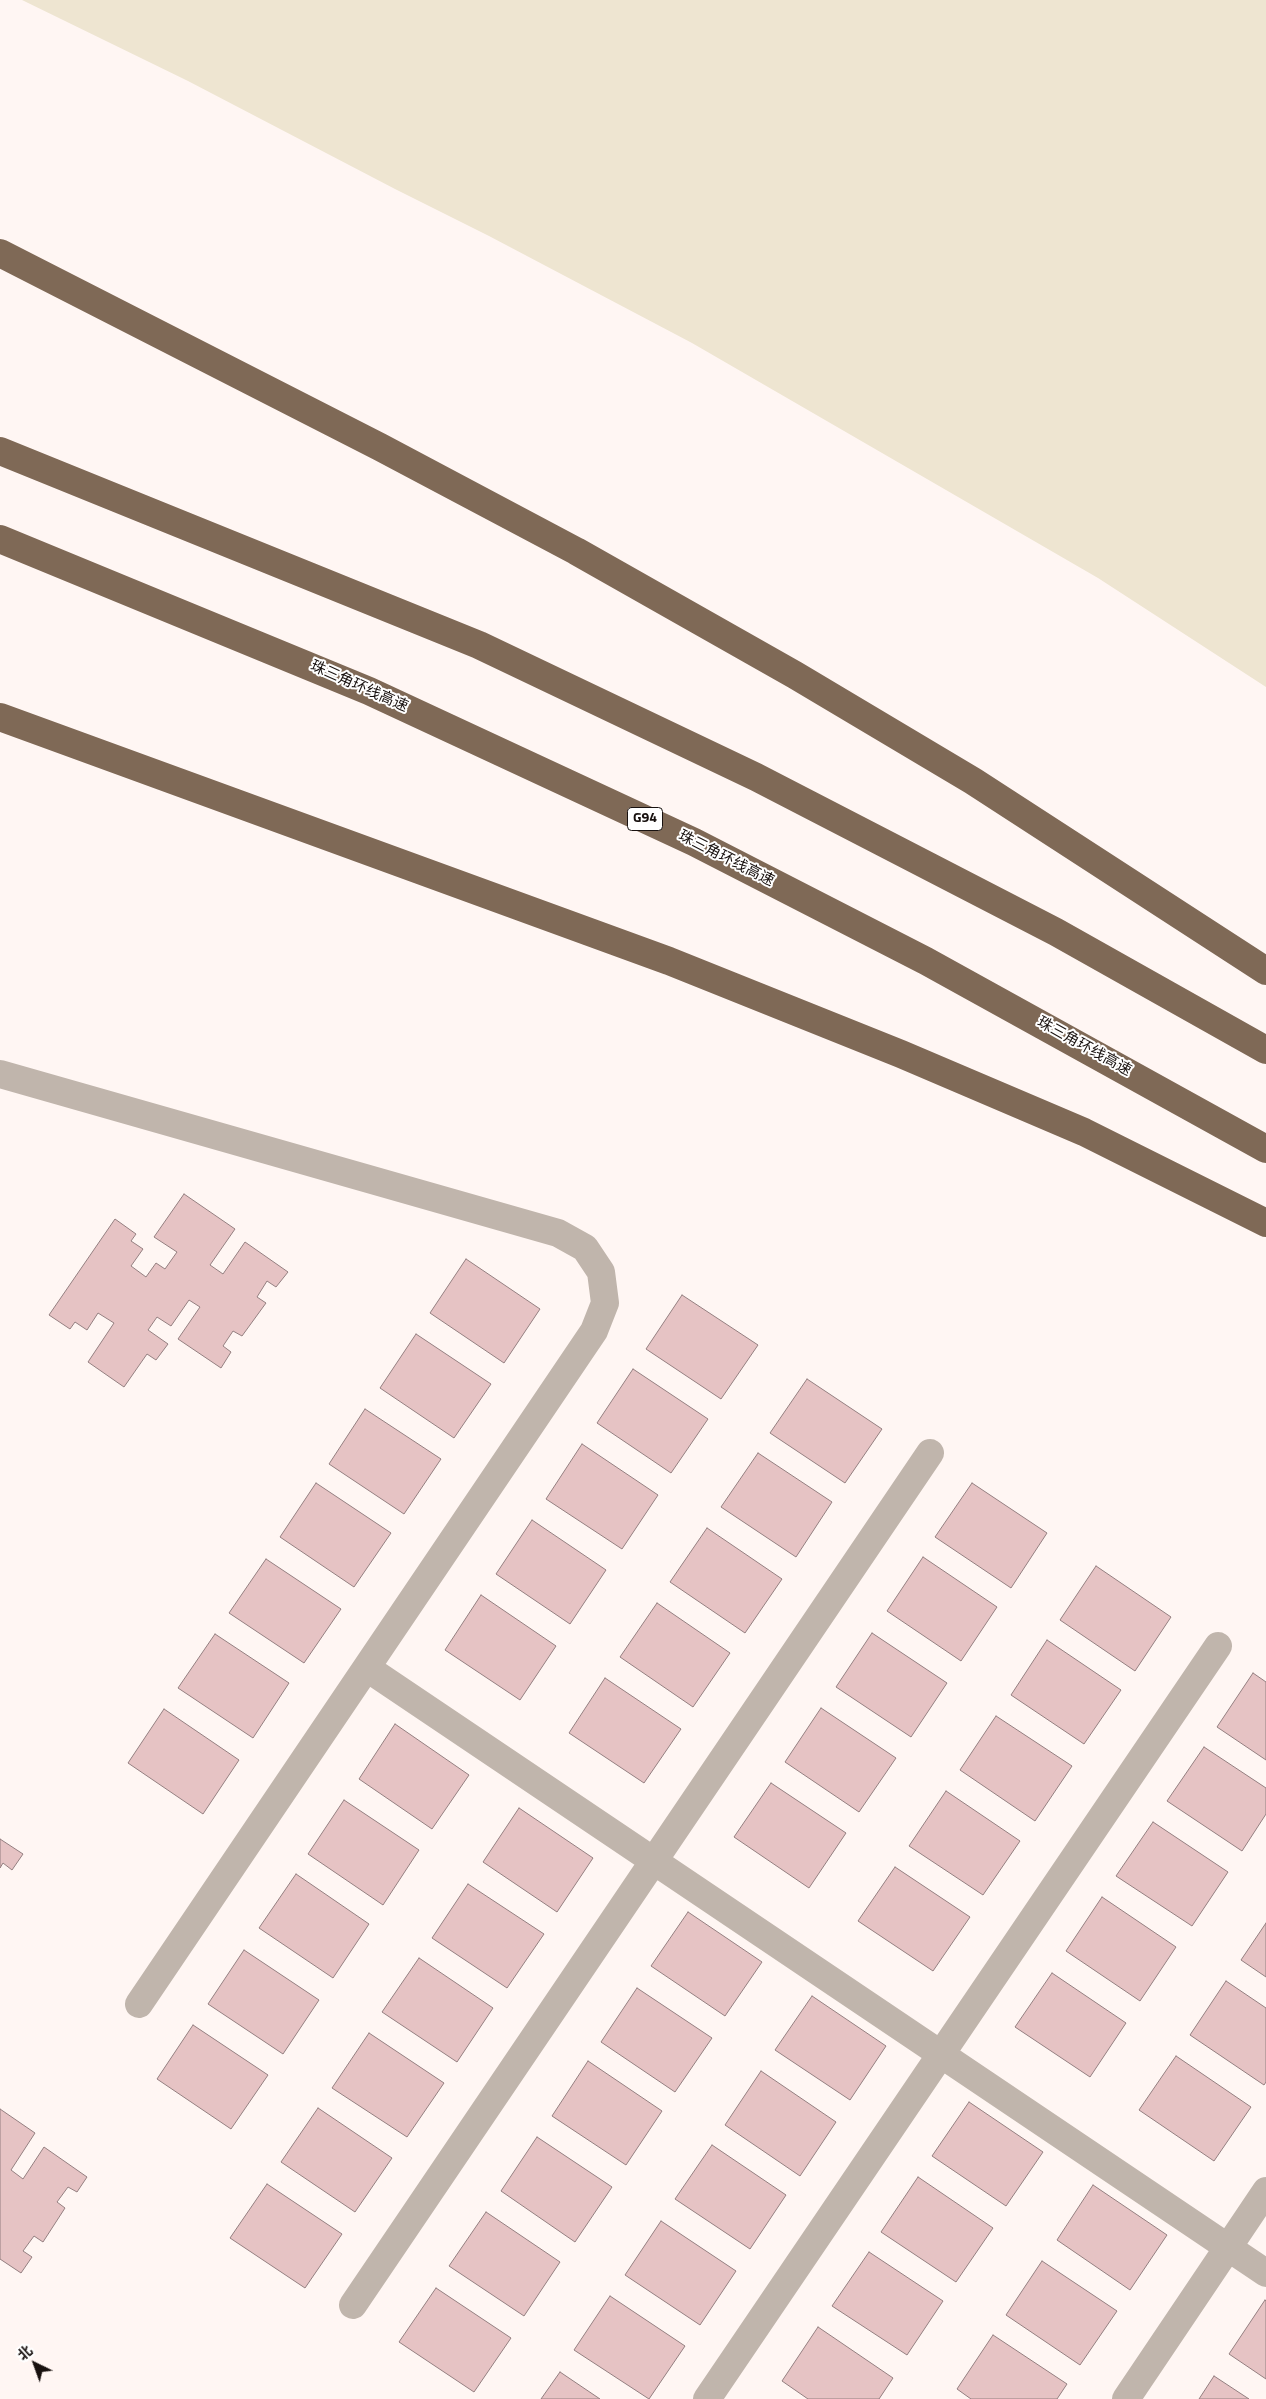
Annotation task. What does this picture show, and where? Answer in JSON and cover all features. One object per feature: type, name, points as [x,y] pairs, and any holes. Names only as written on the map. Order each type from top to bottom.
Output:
[{"type":"highway","points":[[0,253],[380,447],[585,556],[795,675],[973,781],[1266,971]]},
{"type":"highway","points":[[0,451],[479,645],[765,781],[1056,932],[1266,1050]]},
{"type":"highway","name":"珠三角环线高速","points":[[0,539],[369,690],[694,842],[926,961],[1266,1149]]},
{"type":"highway","points":[[0,716],[669,961],[827,1024],[1084,1132],[1266,1223]]},
{"type":"lane","points":[[0,1074],[558,1233],[585,1248],[601,1272],[605,1303],[594,1331],[139,2004]]},
{"type":"lane","points":[[353,2305],[930,1453]]},
{"type":"lane","points":[[707,2399],[1218,1646]]},
{"type":"lane","points":[[367,1668],[1266,2273]]},
{"type":"lane","points":[[1126,2399],[1266,2191]]},
{"type":"shaded area","points":[[22,0],[1266,0],[1266,687],[1098,578],[692,343],[188,81]]},
{"type":"building","points":[[184,1194],[235,1229],[210,1265],[223,1274],[245,1242],[288,1272],[276,1287],[267,1281],[257,1297],[266,1303],[242,1336],[233,1331],[223,1346],[231,1352],[221,1368],[178,1339],[200,1307],[189,1300],[171,1326],[157,1317],[148,1330],[168,1344],[156,1360],[147,1354],[124,1387],[88,1362],[114,1323],[98,1313],[87,1330],[75,1322],[70,1329],[49,1315],[115,1219],[136,1234],[131,1241],[143,1249],[131,1266],[146,1277],[156,1263],[165,1269],[177,1252],[154,1237]]},
{"type":"building","points":[[466,1259],[540,1309],[504,1363],[430,1313]]},
{"type":"building","points":[[682,1295],[758,1345],[721,1399],[646,1349]]},
{"type":"building","points":[[416,1334],[491,1384],[454,1438],[380,1388]]},
{"type":"building","points":[[633,1369],[708,1419],[671,1473],[597,1423]]},
{"type":"building","points":[[807,1379],[882,1429],[845,1483],[770,1433]]},
{"type":"building","points":[[365,1409],[441,1459],[404,1514],[329,1464]]},
{"type":"building","points":[[582,1444],[658,1495],[622,1549],[546,1499]]},
{"type":"building","points":[[758,1453],[832,1502],[796,1557],[721,1507]]},
{"type":"building","points":[[316,1483],[391,1533],[354,1587],[280,1537]]},
{"type":"building","points":[[972,1483],[1047,1533],[1011,1588],[935,1537]]},
{"type":"building","points":[[532,1520],[606,1570],[570,1624],[496,1574]]},
{"type":"building","points":[[707,1528],[782,1579],[745,1633],[670,1582]]},
{"type":"building","points":[[923,1557],[997,1607],[961,1661],[887,1611]]},
{"type":"building","points":[[266,1559],[341,1609],[304,1663],[229,1613]]},
{"type":"building","points":[[1096,1566],[1171,1617],[1135,1671],[1060,1620]]},
{"type":"building","points":[[481,1595],[556,1646],[520,1700],[445,1650]]},
{"type":"building","points":[[657,1603],[730,1653],[693,1707],[620,1657]]},
{"type":"building","points":[[872,1633],[947,1683],[911,1737],[836,1687]]},
{"type":"building","points":[[215,1634],[289,1683],[253,1738],[178,1688]]},
{"type":"building","points":[[1047,1640],[1121,1690],[1084,1744],[1011,1695]]},
{"type":"building","points":[[1253,1673],[1266,1682],[1266,1760],[1217,1727]]},
{"type":"building","points":[[605,1678],[681,1729],[644,1783],[569,1733]]},
{"type":"building","points":[[821,1708],[896,1758],[859,1812],[785,1762]]},
{"type":"building","points":[[164,1709],[239,1760],[203,1814],[128,1763]]},
{"type":"building","points":[[996,1716],[1072,1766],[1035,1821],[960,1770]]},
{"type":"building","points":[[395,1724],[469,1775],[432,1829],[359,1779]]},
{"type":"building","points":[[1204,1747],[1266,1788],[1266,1814],[1242,1851],[1167,1801]]},
{"type":"building","points":[[771,1783],[846,1833],[809,1888],[734,1837]]},
{"type":"building","points":[[946,1791],[1020,1841],[983,1895],[909,1846]]},
{"type":"building","points":[[344,1800],[419,1850],[383,1905],[308,1854]]},
{"type":"building","points":[[519,1808],[593,1858],[557,1912],[483,1862]]},
{"type":"building","points":[[1153,1822],[1228,1872],[1192,1926],[1116,1876]]},
{"type":"building","points":[[0,1839],[23,1854],[12,1870],[3,1863],[0,1868]]},
{"type":"building","points":[[895,1867],[970,1917],[933,1971],[858,1921]]},
{"type":"building","points":[[296,1874],[369,1924],[333,1978],[259,1928]]},
{"type":"building","points":[[468,1884],[544,1934],[507,1988],[432,1938]]},
{"type":"building","points":[[1102,1897],[1176,1947],[1140,2001],[1066,1951]]},
{"type":"building","points":[[688,1912],[762,1962],[725,2016],[651,1966]]},
{"type":"building","points":[[1266,1923],[1266,1977],[1241,1960]]},
{"type":"building","points":[[244,1950],[319,2000],[283,2054],[208,2004]]},
{"type":"building","points":[[419,1958],[493,2008],[457,2062],[382,2012]]},
{"type":"building","points":[[1052,1973],[1126,2023],[1090,2077],[1015,2027]]},
{"type":"building","points":[[1226,1981],[1266,2008],[1266,2082],[1264,2085],[1190,2035]]},
{"type":"building","points":[[637,1988],[712,2038],[675,2092],[601,2042]]},
{"type":"building","points":[[812,1996],[886,2046],[850,2100],[775,2050]]},
{"type":"building","points":[[193,2025],[268,2075],[231,2129],[157,2079]]},
{"type":"building","points":[[369,2033],[444,2083],[407,2137],[332,2088]]},
{"type":"building","points":[[1176,2056],[1251,2107],[1214,2161],[1139,2110]]},
{"type":"building","points":[[588,2061],[662,2111],[626,2165],[552,2116]]},
{"type":"building","points":[[761,2071],[836,2122],[800,2176],[725,2125]]},
{"type":"building","points":[[969,2102],[1043,2152],[1006,2206],[932,2156]]},
{"type":"building","points":[[318,2108],[392,2158],[355,2212],[281,2162]]},
{"type":"building","points":[[0,2109],[35,2133],[11,2170],[23,2179],[44,2147],[87,2177],[77,2192],[68,2187],[57,2202],[65,2208],[43,2242],[34,2236],[23,2251],[32,2257],[21,2273],[0,2259]]},
{"type":"building","points":[[537,2137],[612,2187],[575,2242],[501,2191]]},
{"type":"building","points":[[712,2145],[786,2195],[750,2249],[675,2199]]},
{"type":"building","points":[[918,2177],[993,2228],[956,2282],[881,2232]]},
{"type":"building","points":[[267,2184],[342,2234],[305,2288],[230,2238]]},
{"type":"building","points":[[1093,2185],[1167,2235],[1130,2290],[1057,2240]]},
{"type":"building","points":[[486,2212],[560,2262],[524,2316],[449,2266]]},
{"type":"building","points":[[661,2221],[736,2271],[700,2325],[625,2275]]},
{"type":"building","points":[[869,2252],[943,2301],[907,2355],[832,2306]]},
{"type":"building","points":[[1042,2261],[1117,2311],[1080,2365],[1006,2315]]},
{"type":"building","points":[[436,2288],[511,2338],[474,2392],[399,2342]]},
{"type":"building","points":[[610,2296],[685,2346],[649,2399],[574,2350]]},
{"type":"building","points":[[1266,2301],[1266,2379],[1229,2354]]},
{"type":"building","points":[[818,2327],[893,2378],[879,2399],[808,2399],[782,2381]]},
{"type":"building","points":[[993,2335],[1067,2384],[1057,2399],[971,2399],[957,2389]]},
{"type":"building","points":[[560,2372],[600,2399],[541,2399]]},
{"type":"building","points":[[1214,2376],[1249,2399],[1199,2399]]}]
